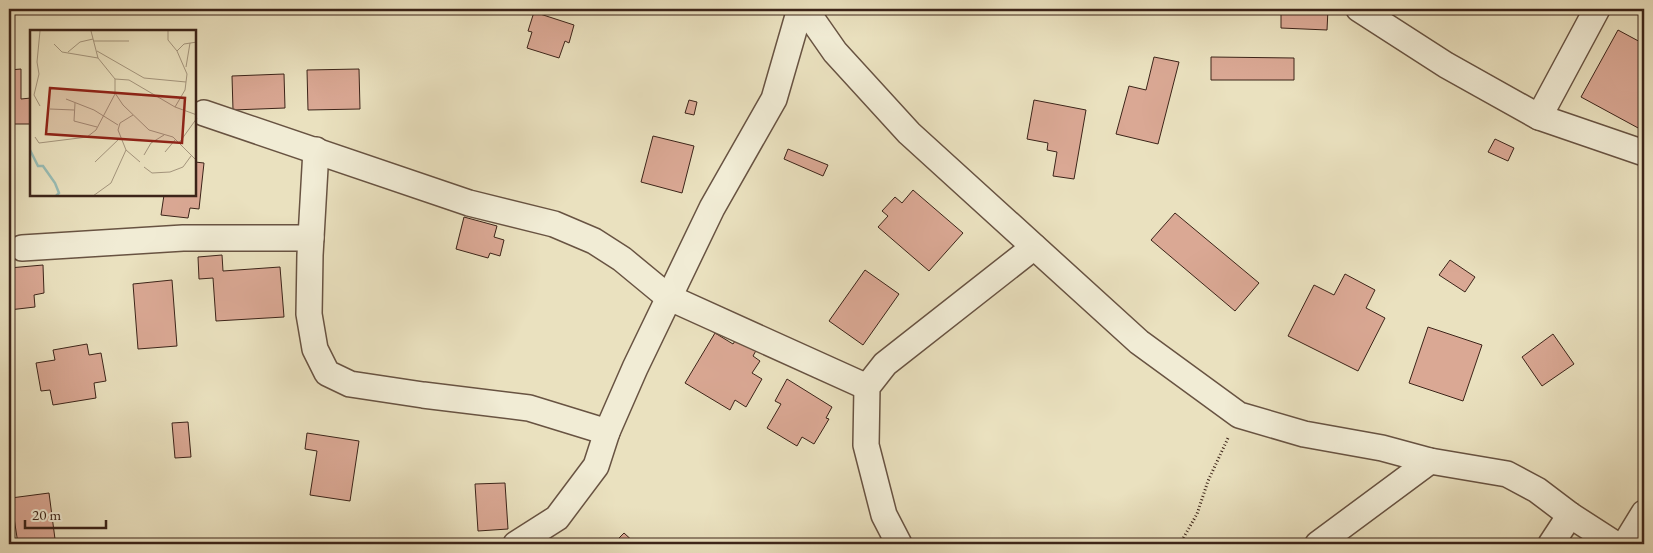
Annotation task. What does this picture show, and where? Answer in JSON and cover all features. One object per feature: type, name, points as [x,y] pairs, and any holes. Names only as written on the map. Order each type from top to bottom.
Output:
[{"type":"street","points":[[516,544],[557,518],[596,466],[607,432],[668,297],[712,208],[774,99],[800,9]]},
{"type":"street","points":[[805,9],[835,52],[909,133],[1140,342],[1239,415],[1304,434],[1382,448],[1430,461],[1507,474],[1537,490],[1570,515],[1615,544]]},
{"type":"street","points":[[1359,9],[1446,65],[1539,117],[1644,153]]},
{"type":"street","points":[[1539,117],[1596,9]]},
{"type":"street","points":[[204,113],[469,203],[554,224],[594,240],[622,259],[668,297],[867,387]]},
{"type":"street","points":[[316,150],[309,314],[315,349],[327,373],[350,384],[529,408],[607,432]]},
{"type":"street","points":[[22,248],[183,238],[311,238]]},
{"type":"street","points":[[897,543],[884,515],[866,445],[867,387],[885,364],[1034,248]]},
{"type":"street","points":[[1318,544],[1430,461]]},
{"type":"street","points":[[1625,544],[1644,513]]},
{"type":"street","points":[[1551,544],[1570,515]]},
{"type":"path","points":[[1180,544],[1197,514],[1208,480],[1239,415]]},
{"type":"building","points":[[402,9],[424,9],[424,11],[402,11]]},
{"type":"building","points":[[1281,9],[1328,9],[1327,30],[1281,28]]},
{"type":"building","points":[[534,12],[574,25],[569,43],[565,41],[559,58],[527,48],[532,32],[528,31]]},
{"type":"building","points":[[1618,30],[1644,44],[1644,122],[1640,129],[1581,97]]},
{"type":"building","points":[[1154,57],[1179,62],[1158,144],[1116,134],[1129,86],[1146,90]]},
{"type":"building","points":[[1211,57],[1294,58],[1294,80],[1211,80]]},
{"type":"building","points":[[21,69],[21,99],[30,98],[30,124],[9,124],[9,70]]},
{"type":"building","points":[[359,69],[360,109],[308,110],[307,70]]},
{"type":"building","points":[[284,74],[285,108],[233,110],[232,76]]},
{"type":"building","points":[[689,100],[697,102],[694,115],[685,113]]},
{"type":"building","points":[[1034,100],[1086,110],[1074,179],[1053,176],[1057,152],[1047,150],[1048,143],[1027,139]]},
{"type":"building","points":[[653,136],[694,146],[682,193],[641,182]]},
{"type":"building","points":[[1495,139],[1514,148],[1508,161],[1488,152]]},
{"type":"building","points":[[788,149],[828,165],[823,176],[784,159]]},
{"type":"building","points":[[196,162],[204,163],[199,209],[190,208],[188,218],[161,215],[164,196],[196,196]]},
{"type":"building","points":[[913,190],[963,233],[929,271],[878,227],[888,216],[882,211],[895,197],[902,203]]},
{"type":"building","points":[[1175,213],[1259,283],[1235,311],[1151,240]]},
{"type":"building","points":[[464,217],[497,226],[494,237],[504,240],[500,256],[490,253],[488,258],[456,249]]},
{"type":"building","points":[[222,255],[223,271],[280,267],[284,317],[216,321],[213,278],[199,279],[198,257]]},
{"type":"building","points":[[1450,260],[1475,277],[1465,292],[1439,275]]},
{"type":"building","points":[[43,265],[44,293],[34,295],[35,307],[9,310],[9,268]]},
{"type":"building","points":[[865,270],[899,294],[863,345],[829,321]]},
{"type":"building","points":[[1345,274],[1375,290],[1366,308],[1385,318],[1358,371],[1288,336],[1314,285],[1334,295]]},
{"type":"building","points":[[172,280],[177,346],[138,349],[133,284]]},
{"type":"building","points":[[1428,327],[1482,345],[1463,401],[1409,383]]},
{"type":"building","points":[[715,333],[733,344],[739,335],[758,347],[753,356],[760,361],[752,373],[762,379],[746,407],[735,400],[730,410],[685,383]]},
{"type":"building","points":[[1553,334],[1574,364],[1542,386],[1522,357]]},
{"type":"building","points":[[87,344],[89,355],[101,353],[106,381],[94,383],[96,398],[53,405],[50,390],[41,391],[36,363],[55,360],[53,350]]},
{"type":"building","points":[[787,379],[832,407],[826,418],[829,419],[814,444],[802,437],[797,446],[767,428],[781,404],[775,401]]},
{"type":"building","points":[[188,422],[191,457],[175,458],[172,423]]},
{"type":"building","points":[[307,433],[359,441],[350,501],[310,495],[317,451],[305,449]]},
{"type":"building","points":[[505,483],[508,529],[478,531],[475,484]]},
{"type":"building","points":[[49,493],[55,539],[18,544],[11,498]]},
{"type":"building","points":[[624,533],[636,544],[613,544]]}]
